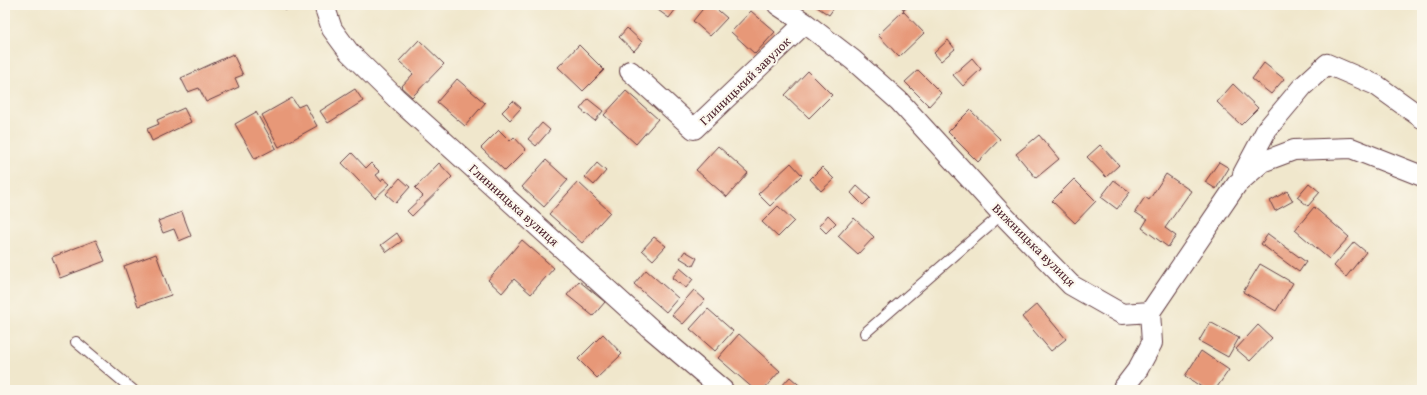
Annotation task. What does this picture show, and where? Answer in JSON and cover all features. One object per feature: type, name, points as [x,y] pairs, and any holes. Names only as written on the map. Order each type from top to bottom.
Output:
[{"type":"street","name":"Глинницька вулиця","points":[[324,5],[332,29],[349,52],[396,98],[650,328],[723,390]]},
{"type":"street","name":"Вижницька вулиця","points":[[778,5],[805,23],[853,60],[899,101],[1002,214],[1071,285],[1122,314],[1150,312]]},
{"type":"street","name":"Глиницький завулок","points":[[630,71],[694,129],[805,23]]},
{"type":"street","points":[[1122,390],[1138,369],[1152,343],[1150,312],[1237,184],[1267,129],[1303,86],[1327,64],[1376,85],[1422,118]]},
{"type":"street","points":[[1237,184],[1262,162],[1294,150],[1351,148],[1422,176]]},
{"type":"lane","points":[[865,333],[1002,214]]},
{"type":"lane","points":[[76,342],[133,390]]},
{"type":"building","points":[[282,5],[293,5],[286,10]]},
{"type":"building","points":[[651,5],[679,5],[669,18]]},
{"type":"building","points":[[706,5],[712,5],[727,18],[710,36],[693,21]]},
{"type":"building","points":[[814,5],[836,5],[829,15]]},
{"type":"building","points":[[900,5],[910,5],[904,10]]},
{"type":"building","points":[[751,11],[775,32],[755,54],[731,32]]},
{"type":"building","points":[[903,11],[924,33],[899,57],[878,35]]},
{"type":"building","points":[[627,28],[642,42],[634,51],[619,37]]},
{"type":"building","points":[[419,40],[444,64],[412,97],[401,87],[413,74],[399,61]]},
{"type":"building","points":[[948,40],[955,49],[941,61],[934,53]]},
{"type":"building","points":[[579,45],[604,70],[583,91],[558,67]]},
{"type":"building","points":[[233,54],[243,75],[235,78],[239,87],[206,102],[199,88],[188,92],[181,78]]},
{"type":"building","points":[[972,58],[981,69],[963,86],[953,75]]},
{"type":"building","points":[[1264,63],[1284,79],[1271,94],[1252,79]]},
{"type":"building","points":[[918,70],[941,93],[929,106],[905,82]]},
{"type":"building","points":[[808,71],[832,95],[809,118],[785,95]]},
{"type":"building","points":[[457,79],[485,103],[465,126],[437,102]]},
{"type":"building","points":[[1233,84],[1258,108],[1241,125],[1217,102]]},
{"type":"building","points":[[355,89],[363,101],[328,123],[320,111]]},
{"type":"building","points":[[626,91],[658,119],[636,144],[604,115]]},
{"type":"building","points":[[292,98],[298,107],[305,104],[317,126],[279,147],[262,115]]},
{"type":"building","points":[[588,99],[603,111],[595,121],[580,109]]},
{"type":"building","points":[[513,101],[521,108],[510,120],[502,112]]},
{"type":"building","points":[[184,108],[191,122],[152,141],[147,129],[159,124],[157,120]]},
{"type":"building","points":[[970,110],[1000,139],[978,162],[948,132]]},
{"type":"building","points":[[256,112],[276,148],[255,159],[235,124]]},
{"type":"building","points":[[542,123],[550,130],[536,146],[528,139]]},
{"type":"building","points":[[499,130],[510,141],[514,137],[526,150],[505,171],[481,148]]},
{"type":"building","points":[[1039,135],[1059,159],[1036,178],[1016,154]]},
{"type":"building","points":[[1100,145],[1119,165],[1106,177],[1087,157]]},
{"type":"building","points":[[718,146],[748,173],[727,197],[696,170]]},
{"type":"building","points":[[352,153],[366,168],[371,163],[380,172],[376,175],[381,181],[383,178],[390,184],[375,198],[342,163]]},
{"type":"building","points":[[546,160],[568,180],[544,207],[522,187]]},
{"type":"building","points":[[1219,162],[1229,168],[1216,189],[1205,182]]},
{"type":"building","points":[[439,163],[452,177],[412,216],[407,211],[423,196],[415,188]]},
{"type":"building","points":[[597,163],[606,171],[594,185],[585,177]]},
{"type":"building","points":[[791,163],[802,175],[770,206],[758,194]]},
{"type":"building","points":[[822,167],[834,179],[821,191],[810,179]]},
{"type":"building","points":[[1166,174],[1191,191],[1165,228],[1176,236],[1168,247],[1142,228],[1147,220],[1135,212],[1145,197],[1149,200]]},
{"type":"building","points":[[400,178],[410,187],[396,203],[386,194]]},
{"type":"building","points":[[1074,179],[1096,201],[1075,223],[1052,201]]},
{"type":"building","points":[[1114,180],[1130,192],[1117,209],[1101,197]]},
{"type":"building","points":[[578,182],[610,212],[582,243],[549,214]]},
{"type":"building","points":[[1309,183],[1320,192],[1308,206],[1297,197]]},
{"type":"building","points":[[857,186],[870,198],[863,205],[851,193]]},
{"type":"building","points":[[1287,191],[1293,201],[1275,211],[1270,201]]},
{"type":"building","points":[[778,206],[794,221],[778,237],[762,222]]},
{"type":"building","points":[[1314,207],[1349,237],[1329,259],[1295,230]]},
{"type":"building","points":[[182,212],[191,236],[179,241],[174,229],[163,233],[158,221]]},
{"type":"building","points":[[828,215],[836,223],[826,233],[819,226]]},
{"type":"building","points":[[854,218],[874,237],[858,254],[838,236]]},
{"type":"building","points":[[397,233],[402,241],[387,252],[381,245]]},
{"type":"building","points":[[1268,234],[1306,262],[1299,272],[1261,244]]},
{"type":"building","points":[[654,237],[666,246],[653,260],[642,250]]},
{"type":"building","points":[[96,240],[105,261],[60,278],[52,257]]},
{"type":"building","points":[[522,240],[554,268],[531,294],[514,279],[502,293],[488,280]]},
{"type":"building","points":[[1354,242],[1366,252],[1346,277],[1334,266]]},
{"type":"building","points":[[685,251],[697,258],[693,266],[680,258]]},
{"type":"building","points":[[156,254],[171,295],[138,306],[124,266]]},
{"type":"building","points":[[1260,264],[1293,283],[1276,311],[1243,292]]},
{"type":"building","points":[[680,268],[693,279],[686,288],[672,278]]},
{"type":"building","points":[[646,270],[678,298],[666,312],[634,284]]},
{"type":"building","points":[[579,281],[605,302],[593,316],[567,295]]},
{"type":"building","points":[[694,290],[705,300],[683,324],[672,315]]},
{"type":"building","points":[[1037,304],[1066,339],[1051,351],[1022,317]]},
{"type":"building","points":[[708,309],[733,331],[715,351],[690,329]]},
{"type":"building","points":[[1210,322],[1239,338],[1228,357],[1199,341]]},
{"type":"building","points":[[1258,325],[1272,338],[1250,361],[1236,349]]},
{"type":"building","points":[[603,334],[622,354],[597,378],[578,359]]},
{"type":"building","points":[[739,334],[780,371],[763,390],[755,390],[718,358]]},
{"type":"building","points":[[1201,351],[1229,370],[1215,390],[1206,390],[1185,376]]},
{"type":"building","points":[[790,377],[805,390],[778,390]]}]
